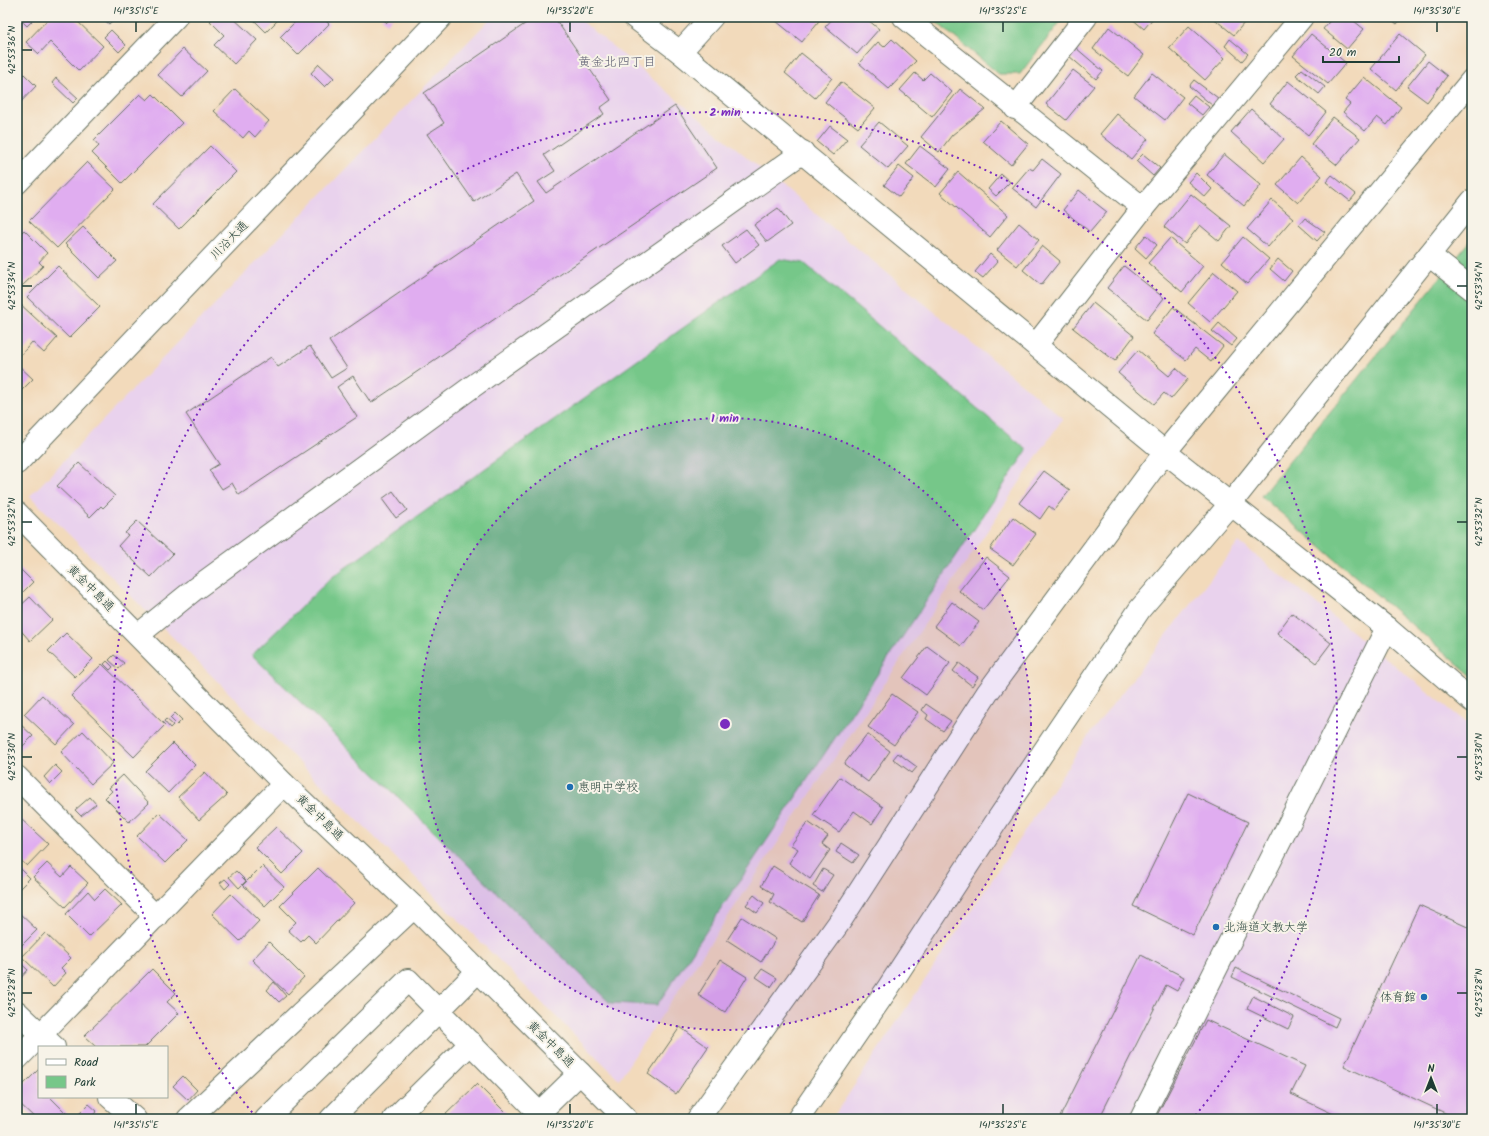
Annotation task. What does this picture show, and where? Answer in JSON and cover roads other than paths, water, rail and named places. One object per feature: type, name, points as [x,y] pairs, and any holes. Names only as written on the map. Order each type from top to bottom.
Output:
[{"type":"street","points":[[17,183],[176,17]]},
{"type":"street","name":"川沿大通","points":[[17,463],[441,17]]},
{"type":"street","points":[[634,17],[680,52],[803,152],[1165,452],[1387,628],[1472,701]]},
{"type":"street","points":[[680,52],[712,17]]},
{"type":"street","points":[[904,17],[1143,208]]},
{"type":"street","points":[[1016,108],[1086,17]]},
{"type":"street","points":[[1036,345],[1143,208],[1302,17]]},
{"type":"street","points":[[698,1119],[841,920],[988,692],[1165,452],[1472,80]]},
{"type":"street","points":[[138,635],[195,589],[469,389],[803,152]]},
{"type":"street","points":[[798,1119],[888,988],[1006,806],[1140,609],[1231,503],[1472,201]]},
{"type":"street","points":[[1428,255],[1472,289]]},
{"type":"street","name":"黄金中島通","points":[[17,513],[284,784],[414,907],[580,1073],[620,1117]]},
{"type":"street","points":[[1141,1119],[1387,628]]},
{"type":"street","points":[[17,777],[156,916]]},
{"type":"street","points":[[17,1012],[47,1041],[156,916],[284,784]]},
{"type":"street","points":[[188,1119],[414,907]]},
{"type":"street","points":[[331,1119],[478,971]]},
{"type":"street","points":[[266,1119],[408,980],[543,1116],[580,1073]]},
{"type":"street","points":[[394,1119],[471,1044]]},
{"type":"street","points":[[17,1060],[38,1047]]},
{"type":"street","points":[[111,1098],[135,1119]]},
{"type":"place","name":"恵明中学校","points":[[570,787]]},
{"type":"place","name":"北海道文教大学","points":[[1216,927]]},
{"type":"place","name":"体育館","points":[[1424,997]]},
{"type":"district","name":"黄金北四丁目","points":[[617,61]]}]
